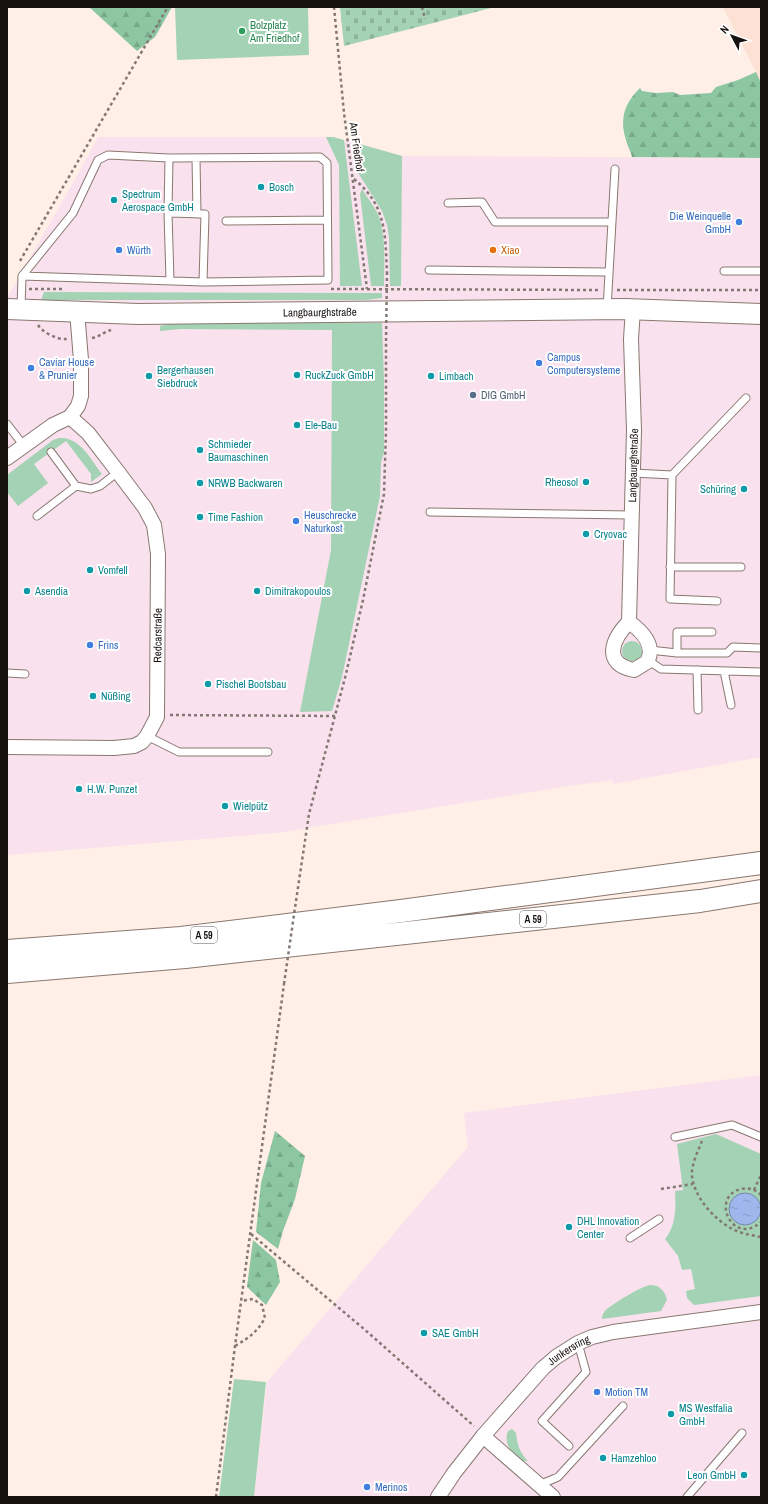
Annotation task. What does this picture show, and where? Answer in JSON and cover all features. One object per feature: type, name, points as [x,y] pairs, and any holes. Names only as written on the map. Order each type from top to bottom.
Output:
[{"type":"highway","name":"A 59","points":[[7,951],[181,938],[409,910],[731,867],[761,861]]},
{"type":"highway","name":"A 59","points":[[7,972],[193,957],[700,901],[761,891]]},
{"type":"highway","points":[[700,901],[761,900]]},
{"type":"main road","name":"Langbaurghstraße","points":[[14,309],[138,314],[607,309],[761,314]]},
{"type":"main road","name":"Langbaurghstraße","points":[[739,313],[761,309]]},
{"type":"street","name":"Langbaurghstraße","points":[[629,622],[634,430],[631,339],[633,309]]},
{"type":"street","points":[[7,458],[53,425],[70,417],[78,406],[80,396],[81,360],[77,311]]},
{"type":"street","name":"Redcarstraße","points":[[7,746],[114,748],[134,746],[142,742],[147,736],[157,717],[158,554],[156,537],[150,517],[145,508],[88,434],[70,417]]},
{"type":"street","points":[[629,622],[641,632],[649,644],[650,654],[647,662],[634,670],[626,669],[614,659],[612,648],[615,638],[622,628],[629,622]]},
{"type":"street","name":"Junkersring","points":[[438,1497],[454,1473],[483,1436],[543,1368],[556,1357],[578,1343],[592,1337],[613,1332],[761,1312]]},
{"type":"street","points":[[483,1436],[554,1497]]},
{"type":"lane","points":[[14,309],[22,276],[73,213],[98,160],[108,155],[169,158],[320,157],[327,163],[328,280],[203,282],[22,276]]},
{"type":"lane","points":[[169,158],[168,213],[170,280]]},
{"type":"lane","points":[[196,158],[197,214]]},
{"type":"lane","points":[[607,309],[615,169]]},
{"type":"lane","points":[[448,203],[482,202],[495,222],[611,222]]},
{"type":"lane","points":[[168,213],[205,214],[203,282]]},
{"type":"lane","points":[[226,221],[327,220]]},
{"type":"lane","points":[[429,270],[609,272]]},
{"type":"lane","points":[[724,271],[761,271]]},
{"type":"lane","points":[[717,600],[670,600],[672,476],[746,398]]},
{"type":"lane","points":[[7,424],[24,446]]},
{"type":"lane","points":[[51,452],[76,486],[91,490],[100,486],[118,472]]},
{"type":"lane","points":[[632,473],[672,476]]},
{"type":"lane","points":[[37,516],[76,486]]},
{"type":"lane","points":[[430,512],[632,515]]},
{"type":"lane","points":[[670,567],[741,567]]},
{"type":"lane","points":[[677,653],[677,632],[712,632]]},
{"type":"lane","points":[[761,648],[734,647],[727,653],[650,654],[652,663],[661,669],[761,672]]},
{"type":"lane","points":[[697,670],[698,710]]},
{"type":"lane","points":[[724,671],[731,705]]},
{"type":"lane","points":[[7,673],[25,674]]},
{"type":"lane","points":[[147,736],[179,752],[268,752]]},
{"type":"lane","points":[[675,1137],[732,1125],[761,1137]]},
{"type":"lane","points":[[630,1238],[659,1219]]},
{"type":"lane","points":[[569,1446],[542,1420],[586,1372],[578,1343]]},
{"type":"lane","points":[[539,1485],[558,1477],[623,1406]]},
{"type":"lane","points":[[686,1497],[742,1432]]},
{"type":"path","points":[[22,276],[18,271],[19,262],[166,10],[165,7]]},
{"type":"path","name":"Am Friedhof","points":[[334,7],[344,113],[354,179],[367,289],[609,290]]},
{"type":"path","points":[[422,7],[425,19]]},
{"type":"path","points":[[216,1497],[250,1233],[309,814],[346,674],[363,600],[384,494],[387,273],[384,225],[380,213],[364,187],[354,179]]},
{"type":"path","points":[[609,290],[761,290]]},
{"type":"path","points":[[79,337],[97,337],[110,330],[117,330]]},
{"type":"path","points":[[157,717],[165,715],[335,716]]},
{"type":"path","points":[[708,1130],[698,1150],[692,1174],[696,1193],[708,1209],[728,1227],[750,1235],[761,1237]]},
{"type":"path","points":[[754,1190],[761,1175]]},
{"type":"path","points":[[661,1189],[694,1184]]},
{"type":"path","points":[[761,1195],[754,1190],[743,1188],[738,1190],[729,1197],[726,1214],[729,1219],[737,1226],[742,1228],[752,1228],[761,1222]]},
{"type":"path","points":[[735,1230],[737,1226]]},
{"type":"path","points":[[250,1233],[370,1334],[471,1422],[483,1436]]},
{"type":"path","points":[[235,1346],[249,1338],[258,1329],[265,1318],[262,1305],[253,1299],[241,1301]]},
{"type":"shaded area","points":[[723,7],[761,7],[761,83],[756,72]]},
{"type":"shaded area","points":[[98,137],[333,137],[402,156],[761,158],[761,757],[613,784],[613,780],[569,786],[276,833],[7,855],[7,298]]},
{"type":"shaded area","points":[[761,1075],[761,1497],[254,1497],[267,1382],[468,1147],[464,1113]]},
{"type":"green space","points":[[89,7],[172,7],[155,37],[137,51]]},
{"type":"green space","name":"Bolzplatz Am Friedhof","points":[[175,7],[308,7],[309,55],[177,60]]},
{"type":"green space","points":[[340,7],[495,7],[344,46]]},
{"type":"green space","points":[[756,72],[761,83],[761,158],[632,157],[624,132],[623,118],[630,99],[640,88],[642,91],[656,93],[673,92],[680,95],[711,93],[716,87]]},
{"type":"green space","points":[[326,137],[344,140],[362,286],[340,286],[339,165]]},
{"type":"green space","points":[[353,142],[402,156],[401,286],[390,286],[389,238],[387,225],[382,211],[357,171]]},
{"type":"green space","points":[[362,189],[376,211],[382,227],[384,286],[371,286],[360,194]]},
{"type":"green space","points":[[44,292],[382,293],[382,298],[366,300],[41,300]]},
{"type":"green space","points":[[176,322],[382,323],[384,453],[381,462],[380,496],[342,677],[332,711],[300,712],[331,550],[332,330],[180,329],[160,331],[160,326]]},
{"type":"green space","points":[[66,438],[79,445],[102,474],[91,482],[91,474],[66,441],[34,464],[48,483],[18,506],[7,492],[7,475],[53,440]]},
{"type":"green space","points":[[632,641],[639,644],[642,651],[639,658],[632,661],[625,658],[622,651],[625,644]]},
{"type":"green space","points":[[275,1131],[305,1156],[295,1199],[278,1249],[256,1232],[261,1183]]},
{"type":"green space","points":[[716,1134],[761,1154],[761,1296],[694,1305],[687,1298],[686,1291],[695,1289],[691,1269],[682,1270],[678,1256],[665,1239],[669,1234],[673,1223],[675,1191],[683,1190],[677,1144]]},
{"type":"green space","points":[[253,1240],[276,1260],[280,1282],[266,1305],[247,1287]]},
{"type":"green space","points":[[650,1285],[659,1287],[665,1294],[667,1300],[661,1311],[602,1319],[603,1313],[610,1307],[634,1292]]},
{"type":"green space","points":[[234,1379],[266,1382],[254,1497],[219,1497]]},
{"type":"green space","points":[[512,1429],[516,1433],[521,1452],[528,1461],[521,1461],[509,1448],[507,1436],[508,1431]]},
{"type":"water","points":[[742,1193],[748,1193],[757,1197],[761,1209],[757,1221],[748,1225],[742,1225],[733,1221],[729,1212],[729,1206],[733,1197]]},
{"type":"place","name":"Bolzplatz Am Friedhof","points":[[242,31]]},
{"type":"place","name":"Bosch","points":[[261,187]]},
{"type":"place","name":"Spectrum Aerospace GmbH","points":[[114,200]]},
{"type":"place","name":"Die Weinquelle GmbH","points":[[739,222]]},
{"type":"place","name":"Würth","points":[[119,250]]},
{"type":"place","name":"Xiao","points":[[493,250]]},
{"type":"place","name":"Campus Computersysteme","points":[[539,363]]},
{"type":"place","name":"Caviar House & Prunier","points":[[31,368]]},
{"type":"place","name":"RuckZuck GmbH","points":[[297,375]]},
{"type":"place","name":"Bergerhausen Siebdruck","points":[[149,376]]},
{"type":"place","name":"Limbach","points":[[431,376]]},
{"type":"place","name":"DIG GmbH","points":[[473,395]]},
{"type":"place","name":"Ele-Bau","points":[[297,425]]},
{"type":"place","name":"Schmieder Baumaschinen","points":[[200,450]]},
{"type":"place","name":"Rheosol","points":[[586,482]]},
{"type":"place","name":"NRWB Backwaren","points":[[200,483]]},
{"type":"place","name":"Schüring","points":[[744,489]]},
{"type":"place","name":"Time Fashion","points":[[200,517]]},
{"type":"place","name":"Heuschrecke Naturkost","points":[[296,521]]},
{"type":"place","name":"Cryovac","points":[[586,534]]},
{"type":"place","name":"Vomfell","points":[[90,570]]},
{"type":"place","name":"Asendia","points":[[27,591]]},
{"type":"place","name":"Dimitrakopoulos","points":[[257,591]]},
{"type":"place","name":"Frins","points":[[90,645]]},
{"type":"place","name":"Pischel Bootsbau","points":[[208,684]]},
{"type":"place","name":"Nüßing","points":[[93,696]]},
{"type":"place","name":"H.W. Punzet","points":[[79,789]]},
{"type":"place","name":"Wielpütz","points":[[225,806]]},
{"type":"place","name":"DHL Innovation Center","points":[[569,1227]]},
{"type":"place","name":"SAE GmbH","points":[[424,1333]]},
{"type":"place","name":"Motion TM","points":[[597,1392]]},
{"type":"place","name":"MS Westfalia GmbH","points":[[671,1414]]},
{"type":"place","name":"Hamzehloo","points":[[603,1458]]},
{"type":"place","name":"Leon GmbH","points":[[744,1475]]},
{"type":"place","name":"Merinos","points":[[367,1487]]}]
